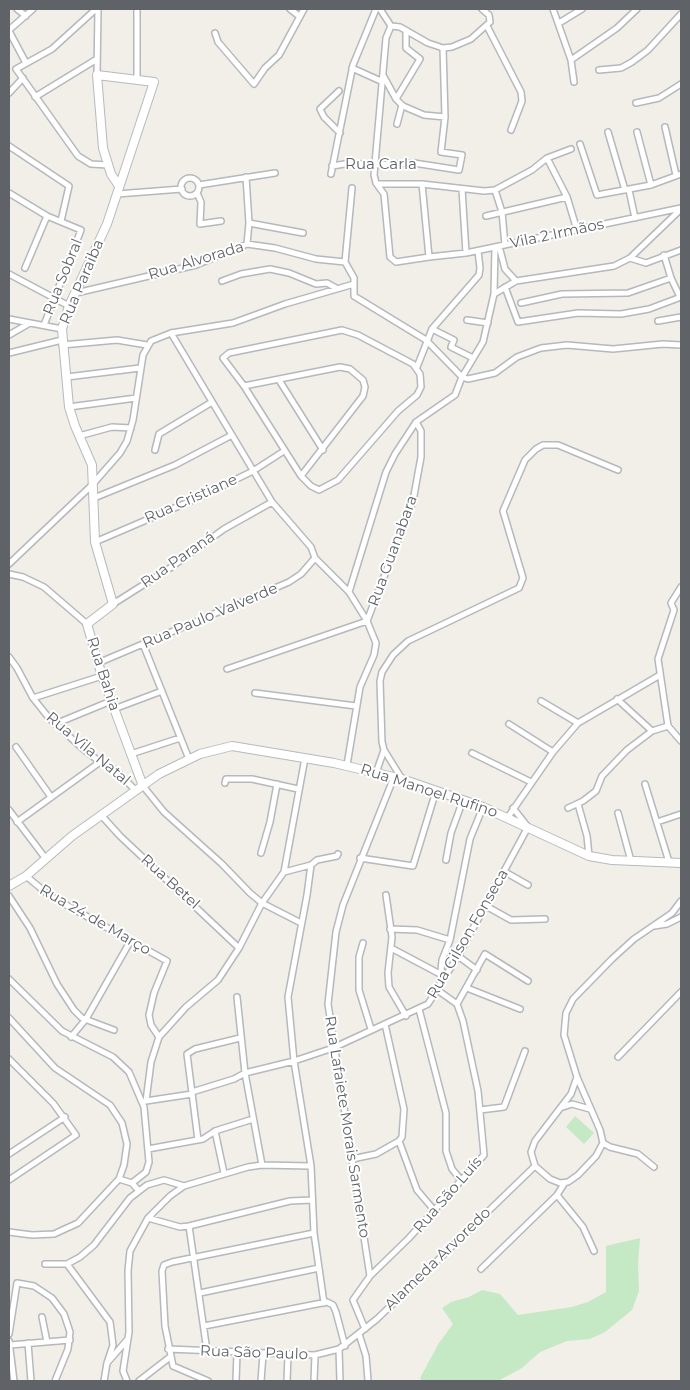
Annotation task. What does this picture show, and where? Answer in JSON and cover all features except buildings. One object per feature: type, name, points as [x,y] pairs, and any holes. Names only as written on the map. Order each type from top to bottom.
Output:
[{"type":"street","points":[[17,9],[26,16]]},
{"type":"street","points":[[26,63],[9,30],[33,9]]},
{"type":"street","points":[[97,9],[97,75],[103,148],[118,190],[182,189]]},
{"type":"street","points":[[97,9],[52,49],[16,68],[78,156],[91,164],[108,165]]},
{"type":"street","points":[[97,75],[137,78],[137,9]]},
{"type":"street","points":[[290,9],[299,16]]},
{"type":"street","points":[[215,33],[218,42],[254,84],[265,68],[279,55],[304,9]]},
{"type":"street","points":[[331,174],[352,68],[376,9]]},
{"type":"street","points":[[380,9],[391,26]]},
{"type":"street","points":[[391,26],[397,26],[428,43],[443,48],[462,43],[487,26],[490,18],[482,9]]},
{"type":"street","points":[[553,9],[570,60],[574,82]]},
{"type":"street","points":[[559,23],[582,9]]},
{"type":"street","points":[[570,60],[617,28],[637,9]]},
{"type":"street","points":[[599,70],[621,68],[632,62],[648,50],[681,14]]},
{"type":"street","points":[[391,26],[386,38],[384,80],[374,164],[377,184],[422,184],[462,189],[495,190],[532,170],[548,158],[572,149]]},
{"type":"street","points":[[487,26],[521,92],[522,101],[511,130]]},
{"type":"street","points":[[396,99],[420,59],[406,48],[406,31]]},
{"type":"street","points":[[352,68],[384,80],[402,105],[424,115],[445,117],[443,48]]},
{"type":"street","points":[[35,96],[97,59]]},
{"type":"street","points":[[9,93],[21,76]]},
{"type":"street","name":"Rua Paraiba","points":[[113,604],[95,542],[92,465],[69,407],[62,329],[69,306],[104,230],[154,82],[137,78]]},
{"type":"street","points":[[636,104],[659,98],[681,84]]},
{"type":"street","points":[[339,91],[320,109],[324,117],[340,133]]},
{"type":"street","points":[[397,124],[402,105]]},
{"type":"street","name":"Rua Carla","points":[[332,166],[351,163],[414,162],[459,170],[462,155],[441,152],[445,117]]},
{"type":"street","points":[[580,144],[597,195],[651,185],[679,174],[665,126]]},
{"type":"street","points":[[608,132],[635,218]]},
{"type":"street","points":[[637,132],[651,185]]},
{"type":"street","points":[[9,146],[67,184],[70,188],[61,221],[47,216],[9,193]]},
{"type":"street","points":[[548,158],[567,197],[577,230]]},
{"type":"street","points":[[199,185],[275,173]]},
{"type":"street","points":[[246,177],[249,222],[247,244]]},
{"type":"street","points":[[197,193],[190,196],[185,194],[182,189],[183,182],[187,179],[194,179],[199,185]]},
{"type":"street","name":"Vila 2 Irmãos","points":[[377,184],[384,197],[390,257],[396,262],[466,253],[681,209]]},
{"type":"street","points":[[422,184],[430,257]]},
{"type":"street","points":[[199,185],[197,193],[201,202],[200,224],[221,220]]},
{"type":"street","points":[[352,188],[345,262],[353,274],[354,297],[426,340],[453,370],[462,377],[468,379],[495,373],[517,357],[541,348],[567,345],[613,349],[663,344],[681,345]]},
{"type":"street","points":[[462,189],[466,253]]},
{"type":"street","points":[[349,592],[386,472],[403,440],[416,422],[450,400],[458,389],[462,377],[483,342],[494,294],[500,246],[502,212],[495,190]]},
{"type":"street","points":[[486,216],[567,197]]},
{"type":"street","points":[[494,294],[516,281],[614,266],[630,258],[681,209]]},
{"type":"street","points":[[25,268],[47,216]]},
{"type":"street","name":"Rua Sobral","points":[[44,325],[81,230],[61,221]]},
{"type":"street","points":[[249,222],[303,233]]},
{"type":"street","name":"Rua Alvorada","points":[[76,293],[196,265],[247,244],[275,248],[316,259],[345,262]]},
{"type":"street","points":[[500,246],[505,269],[516,281]]},
{"type":"street","points":[[417,367],[404,358],[358,335],[342,330],[229,353],[224,356],[224,360],[244,386],[301,476],[311,486],[319,490],[338,480],[398,412],[417,395],[421,380],[417,367],[426,340],[432,329],[479,275],[478,250]]},
{"type":"street","points":[[630,258],[646,263],[681,250]]},
{"type":"street","points":[[505,287],[518,322],[595,312],[621,314],[649,309],[681,297],[671,278],[664,255]]},
{"type":"street","points":[[222,282],[241,274],[270,269],[289,273],[316,284],[327,283],[336,288]]},
{"type":"street","points":[[9,274],[69,306]]},
{"type":"street","points":[[521,304],[562,294],[628,293],[671,278]]},
{"type":"street","points":[[9,353],[62,342],[116,340],[147,345],[172,333],[223,326],[336,288],[354,284]]},
{"type":"street","points":[[658,321],[681,317]]},
{"type":"street","points":[[9,319],[62,329]]},
{"type":"street","points":[[467,320],[488,323]]},
{"type":"street","points":[[9,335],[28,324]]},
{"type":"street","points":[[432,329],[454,340],[450,348],[473,358]]},
{"type":"street","points":[[172,333],[272,502],[311,547],[315,558],[349,592],[375,638],[376,649],[364,676],[356,706],[347,765]]},
{"type":"street","points":[[9,564],[92,486],[120,453],[131,428],[140,368],[147,345]]},
{"type":"street","points":[[244,386],[340,367],[350,368],[362,380],[365,387],[363,396],[301,476]]},
{"type":"street","points":[[67,378],[140,368]]},
{"type":"street","points":[[279,380],[323,450]]},
{"type":"street","points":[[69,407],[136,398]]},
{"type":"street","points":[[155,450],[159,434],[212,402]]},
{"type":"street","name":"Rua Guanabara","points":[[367,621],[413,501],[421,457],[421,431],[416,422]]},
{"type":"street","points":[[79,436],[112,427],[131,428]]},
{"type":"street","points":[[94,498],[175,465],[232,435]]},
{"type":"street","points":[[398,778],[384,750],[380,681],[386,663],[392,655],[417,636],[519,588],[522,583],[522,572],[503,511],[530,455],[543,446],[558,444],[618,470]]},
{"type":"street","name":"Rua Cristiane","points":[[95,542],[200,497],[253,471],[284,451]]},
{"type":"street","name":"Rua Paraná","points":[[87,624],[113,604],[170,568],[218,533],[272,502]]},
{"type":"street","name":"Rua Paulo Valverde","points":[[98,663],[290,582],[301,574],[315,558]]},
{"type":"street","name":"Rua Bahia","points":[[9,574],[23,576],[44,587],[87,624],[102,676],[131,754],[140,788]]},
{"type":"street","points":[[681,587],[671,604],[674,610],[658,659],[668,726],[681,740]]},
{"type":"street","points":[[227,669],[367,621]]},
{"type":"street","points":[[143,644],[189,759]]},
{"type":"street","name":"Rua Vila Natal","points":[[9,657],[33,698],[55,724],[100,762],[116,770],[140,788],[262,904],[301,923]]},
{"type":"street","points":[[508,817],[553,752],[578,724],[660,675]]},
{"type":"street","points":[[33,698],[102,676]]},
{"type":"street","points":[[55,724],[162,691]]},
{"type":"street","points":[[255,693],[356,706]]},
{"type":"street","points":[[617,699],[652,731]]},
{"type":"street","points":[[541,701],[578,724]]},
{"type":"street","points":[[509,724],[553,752]]},
{"type":"street","points":[[568,808],[578,804],[596,791],[602,776],[619,757],[652,731],[668,726]]},
{"type":"street","points":[[131,754],[180,738]]},
{"type":"street","name":"Rua Manoel Rufino","points":[[9,886],[26,876],[101,815],[173,766],[211,750],[232,746],[347,765],[398,778],[508,817],[589,856],[631,861],[681,863]]},
{"type":"street","points":[[16,747],[50,796]]},
{"type":"street","points":[[376,772],[384,750]]},
{"type":"street","points":[[472,753],[531,782]]},
{"type":"street","points":[[132,1183],[148,1169],[145,1102],[151,1062],[159,1036],[186,1007],[218,980],[239,948],[262,904],[284,872],[305,758]]},
{"type":"street","points":[[17,822],[50,796],[100,762]]},
{"type":"street","name":"Rua Lafaiete Morais Sarmento","points":[[370,1276],[333,1048],[328,1004],[336,932],[343,905],[360,858],[398,778]]},
{"type":"street","points":[[224,783],[226,779],[252,779],[298,789]]},
{"type":"street","points":[[261,853],[270,822],[277,784]]},
{"type":"street","points":[[645,784],[669,862]]},
{"type":"street","points":[[360,858],[411,866],[415,861],[436,791]]},
{"type":"street","points":[[446,860],[451,833],[463,800]]},
{"type":"street","points":[[578,804],[587,836],[589,856]]},
{"type":"street","points":[[440,983],[440,974],[450,940],[470,839],[482,807]]},
{"type":"street","points":[[513,808],[528,827]]},
{"type":"street","points":[[9,810],[46,859]]},
{"type":"street","points":[[618,813],[631,861]]},
{"type":"street","points":[[658,822],[681,814]]},
{"type":"street","name":"Rua Betel","points":[[101,815],[124,840],[239,948]]},
{"type":"street","name":"Rua Gilson Fonseca","points":[[145,1102],[192,1093],[234,1079],[245,1073],[294,1061],[333,1048],[371,1029],[406,1016],[428,1004],[458,956],[528,827]]},
{"type":"street","points":[[284,872],[311,865],[317,860],[338,854]]},
{"type":"street","points":[[311,865],[288,997],[294,1061],[311,1166],[314,1233],[324,1303]]},
{"type":"street","points":[[505,872],[528,884]]},
{"type":"street","name":"Rua 24 de Março","points":[[26,876],[50,896],[167,961],[154,992],[149,1015],[152,1025],[159,1036]]},
{"type":"street","points":[[386,895],[391,948],[388,973],[389,987],[406,1016]]},
{"type":"street","points":[[9,896],[30,928],[64,997],[78,1014],[86,1020],[114,1030]]},
{"type":"street","points":[[481,1270],[556,1195],[564,1184],[573,1179],[596,1156],[603,1143],[600,1130],[577,1077],[563,1028],[569,1006],[619,952],[653,926],[679,910],[681,901]]},
{"type":"street","points":[[486,906],[511,920],[545,919]]},
{"type":"street","points":[[653,926],[667,924],[681,917]]},
{"type":"street","points":[[390,929],[417,930],[450,940]]},
{"type":"street","points":[[71,1037],[86,1020],[131,940]]},
{"type":"street","points":[[363,943],[359,957],[359,990],[371,1029]]},
{"type":"street","points":[[391,948],[440,974]]},
{"type":"street","points":[[436,989],[457,1004],[485,954],[528,981]]},
{"type":"street","points":[[458,956],[477,970]]},
{"type":"street","points":[[9,978],[43,1015],[71,1037],[119,1061],[134,1081],[145,1102]]},
{"type":"street","points":[[467,988],[520,1009]]},
{"type":"street","points":[[618,1057],[681,992]]},
{"type":"street","points":[[236,997],[245,1073],[262,1165]]},
{"type":"street","name":"Rua São Luís","points":[[370,1276],[404,1244],[484,1155],[480,1110],[463,1021],[457,1004]]},
{"type":"street","points":[[419,1009],[446,1113],[446,1151],[452,1170],[461,1180]]},
{"type":"street","points":[[9,1018],[55,1068],[72,1081],[102,1098],[116,1113],[127,1144],[120,1179],[78,1223],[54,1234],[32,1235],[9,1232]]},
{"type":"street","points":[[352,1159],[371,1156],[399,1141],[403,1131],[404,1109],[384,1024]]},
{"type":"street","points":[[198,1140],[187,1058],[189,1052],[240,1038]]},
{"type":"street","points":[[480,1110],[504,1107],[525,1051]]},
{"type":"street","points":[[9,1059],[65,1117],[76,1135],[9,1180]]},
{"type":"street","points":[[564,1184],[555,1182],[535,1166],[531,1156],[532,1147],[574,1089],[577,1077]]},
{"type":"street","points":[[561,1107],[572,1104],[591,1110]]},
{"type":"street","points":[[9,1154],[65,1117]]},
{"type":"street","points":[[148,1149],[198,1140],[215,1131],[253,1119]]},
{"type":"street","points":[[215,1131],[224,1174]]},
{"type":"street","points":[[399,1141],[417,1190],[434,1210]]},
{"type":"street","points":[[603,1143],[610,1147],[638,1154],[654,1167]]},
{"type":"street","points":[[127,1381],[123,1371],[128,1340],[128,1262],[135,1239],[148,1218],[170,1196],[184,1186],[262,1165],[311,1166]]},
{"type":"street","name":"Alameda Arvoredo","points":[[339,1350],[365,1330],[535,1166]]},
{"type":"street","points":[[120,1179],[132,1183],[138,1190]]},
{"type":"street","points":[[45,1264],[67,1264],[94,1245],[112,1220],[138,1190],[164,1180],[184,1186]]},
{"type":"street","points":[[556,1195],[583,1227],[594,1251]]},
{"type":"street","points":[[148,1218],[180,1227],[281,1203],[312,1200]]},
{"type":"street","points":[[189,1226],[208,1351]]},
{"type":"street","points":[[208,1381],[173,1366],[168,1349],[162,1271],[164,1266],[172,1262],[194,1257],[314,1233]]},
{"type":"street","points":[[67,1264],[110,1322],[113,1345],[104,1381]]},
{"type":"street","points":[[200,1293],[319,1268]]},
{"type":"street","points":[[365,1330],[353,1300],[370,1276]]},
{"type":"street","points":[[9,1334],[17,1283],[34,1286],[52,1298],[66,1319],[70,1340],[55,1381]]},
{"type":"street","points":[[204,1326],[330,1303],[334,1307],[345,1346]]},
{"type":"street","points":[[42,1317],[47,1342]]},
{"type":"street","points":[[359,1334],[366,1356],[368,1380]]},
{"type":"street","points":[[14,1381],[9,1343],[70,1340]]},
{"type":"street","points":[[108,1364],[128,1340]]},
{"type":"street","points":[[28,1343],[31,1381]]},
{"type":"street","name":"Rua São Paulo","points":[[168,1349],[288,1355],[315,1355],[339,1350]]},
{"type":"street","points":[[339,1350],[340,1381]]},
{"type":"street","points":[[236,1381],[237,1353]]},
{"type":"street","points":[[262,1381],[263,1354]]},
{"type":"street","points":[[287,1381],[288,1355]]},
{"type":"street","points":[[314,1381],[315,1355]]},
{"type":"street","points":[[139,1381],[170,1357]]},
{"type":"green space","points":[[575,1116],[594,1133],[584,1144],[566,1127]]},
{"type":"green space","points":[[640,1238],[638,1264],[639,1291],[632,1310],[605,1332],[590,1339],[567,1341],[540,1352],[522,1368],[498,1381],[422,1381],[420,1378],[439,1343],[453,1324],[442,1308],[451,1302],[469,1297],[482,1290],[500,1294],[518,1315],[572,1307],[588,1302],[606,1292],[606,1246]]}]
